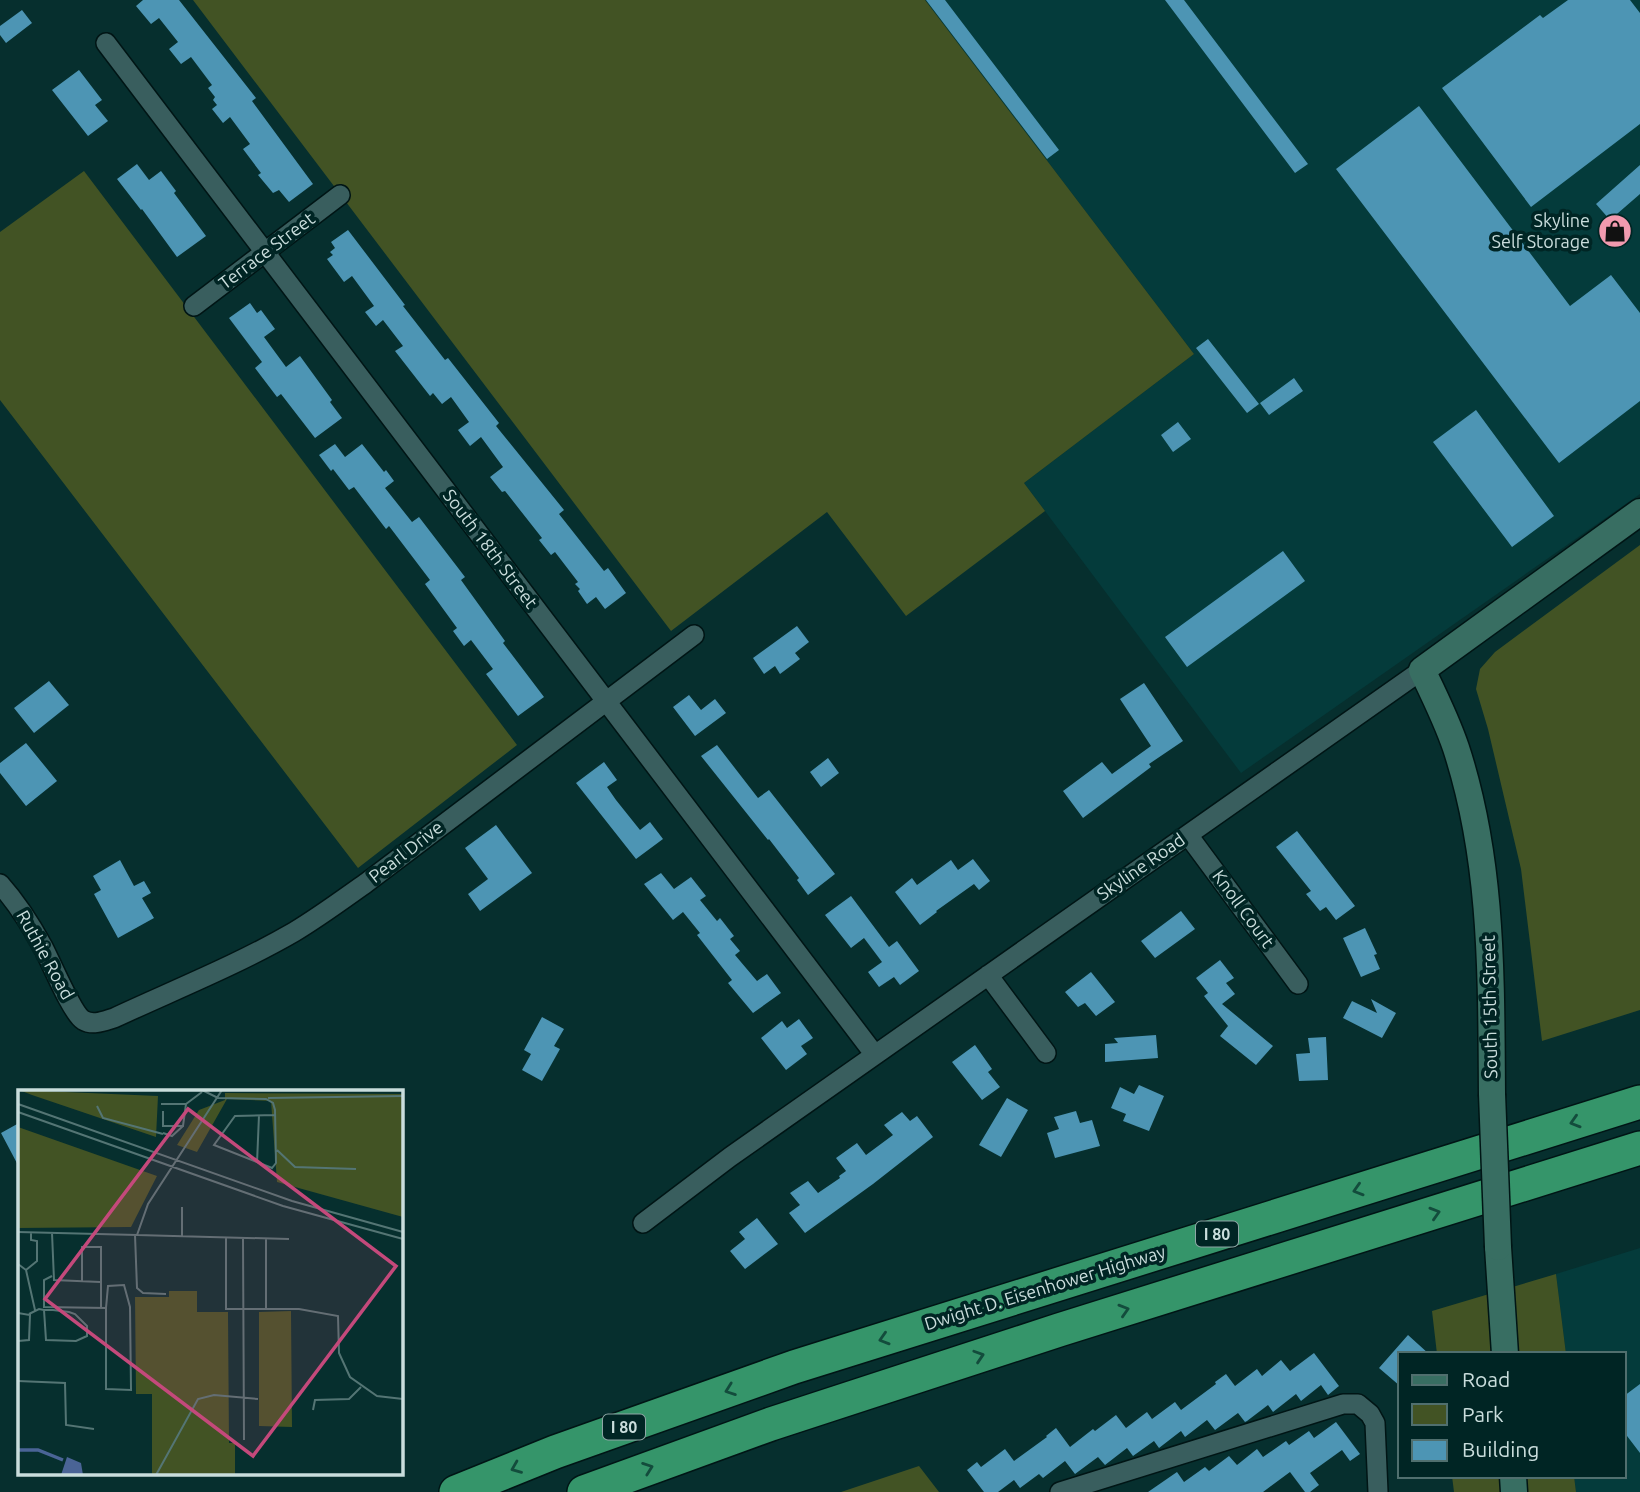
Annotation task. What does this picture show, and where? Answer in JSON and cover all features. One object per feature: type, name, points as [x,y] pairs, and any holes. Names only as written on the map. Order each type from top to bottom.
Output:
[{"type":"highway","name":"Dwight D. Eisenhower Highway","points":[[456,1492],[555,1452],[794,1367],[1640,1102]]},
{"type":"highway","points":[[584,1492],[771,1424],[902,1381],[1640,1148]]},
{"type":"main road","name":"Skyline Road","points":[[1422,670],[1640,512]]},
{"type":"main road","name":"South 15th Street","points":[[1422,670],[1456,747],[1467,785],[1476,826],[1490,941],[1492,1094],[1505,1352]]},
{"type":"street","name":"South 18th Street","points":[[106,43],[875,1055]]},
{"type":"street","name":"Terrace Street","points":[[194,306],[340,195]]},
{"type":"street","name":"Pearl Drive","points":[[92,1023],[114,1018],[253,954],[295,931],[366,883],[694,635]]},
{"type":"street","name":"Skyline Road","points":[[643,1223],[730,1157],[1422,670]]},
{"type":"street","name":"Knoll Court","points":[[1188,835],[1298,984]]},
{"type":"street","name":"Ruthie Road","points":[[0,884],[28,921],[74,1010],[82,1019],[92,1023]]},
{"type":"street","points":[[988,975],[1046,1053]]},
{"type":"street","points":[[1060,1492],[1092,1487],[1343,1404],[1358,1404],[1370,1414],[1375,1423],[1378,1492]]},
{"type":"shaded area","points":[[925,0],[1640,0],[1640,494],[1241,773],[1024,483],[1194,354]]},
{"type":"shaded area","points":[[1640,1248],[1640,1492],[1576,1492],[1574,1478],[1626,1478],[1626,1352],[1566,1352],[1556,1274]]},
{"type":"green space","points":[[193,0],[925,0],[1194,354],[1024,483],[1045,511],[906,616],[827,512],[671,631]]},
{"type":"green space","points":[[84,171],[517,745],[358,868],[0,400],[0,232]]},
{"type":"green space","points":[[1640,545],[1640,1010],[1542,1041],[1521,869],[1476,689],[1480,669],[1495,652]]},
{"type":"green space","points":[[1556,1274],[1566,1352],[1437,1352],[1432,1311]]},
{"type":"green space","points":[[919,1466],[939,1492],[841,1492]]},
{"type":"green space","points":[[1452,1478],[1574,1478],[1576,1492],[1454,1492]]},
{"type":"building","points":[[143,0],[179,0],[256,98],[252,101],[313,184],[289,202],[279,190],[273,193],[258,175],[261,173],[243,149],[250,144],[230,117],[223,123],[212,109],[217,105],[208,88],[212,85],[191,57],[181,64],[169,49],[178,42],[159,18],[151,24],[136,6]]},
{"type":"building","points":[[926,0],[945,0],[1059,150],[1047,159]]},
{"type":"building","points":[[1165,0],[1184,0],[1308,164],[1295,173]]},
{"type":"building","points":[[1568,0],[1630,0],[1640,13],[1640,124],[1531,207],[1442,88],[1540,15],[1543,18]]},
{"type":"building","points":[[22,10],[32,23],[6,43],[0,35],[0,26]]},
{"type":"building","points":[[79,70],[102,100],[95,105],[108,121],[88,136],[52,90]]},
{"type":"building","points":[[1419,106],[1570,306],[1611,275],[1640,313],[1640,401],[1559,463],[1336,169]]},
{"type":"building","points":[[137,164],[149,180],[161,171],[206,236],[177,257],[117,179]]},
{"type":"building","points":[[1640,165],[1640,194],[1610,220],[1596,204]]},
{"type":"building","points":[[348,230],[405,305],[403,306],[445,360],[448,358],[499,423],[496,426],[564,510],[559,514],[604,571],[608,568],[626,593],[605,609],[596,597],[587,604],[575,584],[578,582],[555,552],[551,555],[539,540],[542,538],[505,491],[502,492],[490,477],[503,467],[481,437],[470,446],[458,430],[469,422],[451,397],[442,404],[433,393],[430,396],[395,351],[403,346],[383,320],[376,326],[365,312],[374,306],[352,276],[344,282],[327,259],[333,255],[330,252],[335,248],[331,242]]},
{"type":"building","points":[[250,303],[257,313],[261,310],[275,329],[264,337],[286,367],[300,356],[342,418],[315,438],[281,394],[277,397],[255,368],[262,362],[229,318]]},
{"type":"building","points":[[1208,339],[1259,404],[1247,413],[1196,348]]},
{"type":"building","points":[[1294,378],[1303,391],[1269,415],[1260,403]]},
{"type":"building","points":[[1476,410],[1554,516],[1512,547],[1433,442]]},
{"type":"building","points":[[1178,422],[1191,439],[1173,452],[1161,435]]},
{"type":"building","points":[[335,444],[345,457],[362,444],[384,472],[386,470],[394,481],[385,488],[412,522],[419,517],[465,577],[461,580],[505,641],[503,643],[544,697],[518,716],[486,674],[493,669],[471,640],[464,646],[453,631],[457,628],[425,584],[430,580],[389,526],[386,529],[354,487],[349,490],[319,455]]},
{"type":"building","points":[[1283,551],[1305,581],[1187,667],[1165,637]]},
{"type":"building","points":[[797,626],[809,642],[795,653],[800,659],[780,674],[775,666],[764,674],[753,658]]},
{"type":"building","points":[[49,681],[69,705],[34,733],[14,708]]},
{"type":"building","points":[[1144,683],[1183,741],[1149,764],[1151,767],[1083,818],[1063,791],[1102,762],[1112,774],[1151,746],[1120,699]]},
{"type":"building","points":[[689,695],[701,710],[715,699],[726,713],[695,736],[673,707]]},
{"type":"building","points":[[26,743],[57,781],[26,806],[0,773],[0,763]]},
{"type":"building","points":[[717,745],[758,798],[769,790],[835,874],[808,895],[797,880],[799,878],[769,839],[701,756]]},
{"type":"building","points":[[828,758],[839,773],[821,787],[810,772]]},
{"type":"building","points":[[604,762],[617,780],[607,787],[616,800],[640,830],[650,822],[663,839],[636,859],[576,783]]},
{"type":"building","points":[[496,825],[532,873],[480,911],[468,894],[488,879],[465,848]]},
{"type":"building","points":[[1297,831],[1355,906],[1336,920],[1326,907],[1320,911],[1306,894],[1311,891],[1276,847]]},
{"type":"building","points":[[973,859],[990,881],[979,890],[974,884],[920,925],[895,892],[912,878],[917,885],[951,860],[958,870]]},
{"type":"building","points":[[120,860],[134,886],[144,881],[151,893],[142,898],[154,918],[118,938],[94,894],[101,890],[93,876]]},
{"type":"building","points":[[661,873],[674,889],[691,877],[706,896],[700,900],[717,921],[720,918],[734,936],[730,939],[740,951],[735,955],[757,981],[767,974],[781,993],[753,1013],[728,983],[732,980],[683,912],[673,920],[644,884]]},
{"type":"building","points":[[851,896],[889,947],[897,941],[919,971],[900,985],[894,977],[879,987],[868,972],[882,962],[864,938],[851,948],[825,915]]},
{"type":"building","points":[[1181,911],[1195,929],[1155,958],[1141,941]]},
{"type":"building","points":[[1365,928],[1377,954],[1374,955],[1380,969],[1361,977],[1343,938]]},
{"type":"building","points":[[1220,960],[1234,978],[1226,983],[1235,994],[1222,1004],[1273,1046],[1256,1065],[1220,1036],[1228,1026],[1204,996],[1208,993],[1196,978]]},
{"type":"building","points":[[1091,972],[1115,1002],[1096,1016],[1085,1003],[1078,1007],[1065,992]]},
{"type":"building","points":[[1371,999],[1396,1013],[1382,1038],[1343,1018],[1352,1001],[1377,1013]]},
{"type":"building","points":[[542,1017],[564,1029],[554,1046],[560,1049],[542,1081],[522,1070],[531,1054],[524,1050]]},
{"type":"building","points":[[799,1019],[813,1038],[801,1046],[807,1054],[786,1070],[761,1038],[782,1021],[787,1028]]},
{"type":"building","points":[[1156,1035],[1158,1058],[1105,1062],[1105,1044],[1118,1043],[1114,1038]]},
{"type":"building","points":[[1326,1037],[1328,1080],[1299,1081],[1296,1054],[1310,1053],[1308,1038]]},
{"type":"building","points":[[975,1045],[992,1069],[988,1072],[1000,1087],[982,1100],[952,1062]]},
{"type":"building","points":[[1139,1085],[1164,1096],[1149,1131],[1123,1121],[1126,1114],[1111,1108],[1120,1087],[1134,1094]]},
{"type":"building","points":[[1007,1098],[1028,1110],[1001,1157],[979,1145]]},
{"type":"building","points":[[1076,1111],[1080,1123],[1092,1120],[1100,1146],[1055,1158],[1047,1133],[1059,1129],[1054,1117]]},
{"type":"building","points":[[902,1112],[910,1121],[917,1116],[933,1137],[805,1233],[789,1213],[800,1205],[790,1193],[808,1181],[818,1193],[840,1178],[846,1171],[836,1158],[857,1143],[866,1155],[893,1135],[884,1125]]},
{"type":"building","points":[[18,1124],[18,1165],[1,1133]]},
{"type":"building","points":[[757,1218],[778,1244],[745,1269],[730,1251],[745,1239],[739,1232]]},
{"type":"building","points":[[1408,1335],[1427,1352],[1398,1352],[1398,1384],[1379,1368]]},
{"type":"building","points":[[1314,1353],[1339,1386],[1328,1395],[1321,1385],[1301,1401],[1296,1394],[1273,1412],[1268,1405],[1245,1422],[1238,1413],[1215,1430],[1207,1420],[1185,1437],[1181,1431],[1159,1448],[1154,1441],[1133,1456],[1127,1448],[1105,1465],[1098,1457],[1075,1474],[1065,1461],[1043,1478],[1039,1474],[1020,1488],[1014,1480],[998,1492],[984,1492],[967,1470],[977,1462],[981,1467],[1005,1449],[1014,1461],[1056,1428],[1070,1447],[1116,1415],[1126,1428],[1147,1412],[1152,1419],[1175,1402],[1181,1410],[1226,1374],[1235,1386],[1257,1369],[1262,1376],[1281,1360],[1290,1371]]},
{"type":"building","points":[[1640,1384],[1640,1453],[1626,1435],[1626,1394]]},
{"type":"building","points":[[1336,1422],[1360,1454],[1350,1461],[1342,1450],[1310,1473],[1319,1485],[1310,1492],[1305,1492],[1290,1472],[1263,1492],[1148,1492],[1177,1472],[1184,1482],[1205,1467],[1209,1471],[1229,1456],[1237,1465],[1257,1449],[1263,1457],[1286,1441],[1289,1445],[1309,1431],[1314,1438]]},
{"type":"place","name":"Skyline Self Storage","points":[[1615,231]]}]
